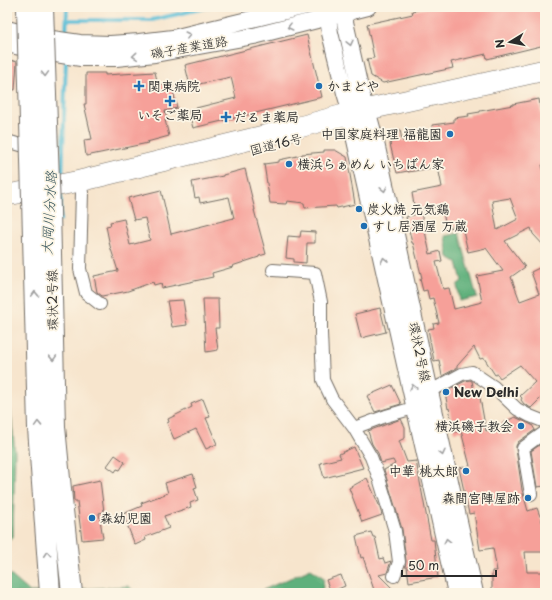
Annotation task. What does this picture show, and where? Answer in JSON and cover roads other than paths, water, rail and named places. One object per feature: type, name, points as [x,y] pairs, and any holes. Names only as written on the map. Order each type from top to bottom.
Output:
[{"type":"highway","name":"国道16号","points":[[16,199],[82,192],[288,141],[360,118],[545,70]]},
{"type":"highway","name":"国道16号","points":[[16,199],[80,181],[292,129],[360,118],[545,81]]},
{"type":"main road","name":"環状2号線","points":[[27,7],[38,420],[50,593]]},
{"type":"main road","name":"環状2号線","points":[[43,7],[55,427],[72,593]]},
{"type":"main road","name":"環状2号線","points":[[360,118],[374,143],[473,593]]},
{"type":"main road","name":"環状2号線","points":[[360,118],[401,339],[458,593]]},
{"type":"street","points":[[16,199],[24,146],[20,58],[14,38],[22,18],[21,7]]},
{"type":"street","name":"磯子産業道路","points":[[81,50],[173,38],[302,7]]},
{"type":"street","name":"磯子産業道路","points":[[14,38],[37,44],[81,50],[116,58],[155,54],[254,36],[335,11],[368,7]]},
{"type":"street","points":[[335,11],[332,41],[345,93],[360,118]]},
{"type":"street","points":[[7,141],[24,146]]},
{"type":"street","points":[[82,192],[80,269],[86,293],[100,304]]},
{"type":"street","points":[[273,270],[315,273],[321,302],[323,380],[332,399],[354,428],[371,457],[379,478],[395,531],[400,562],[394,576]]},
{"type":"street","points":[[428,388],[438,387],[462,374],[472,372],[494,387],[518,409],[545,422]]},
{"type":"street","points":[[354,428],[386,416],[417,407]]},
{"type":"street","points":[[531,494],[523,448],[545,432]]},
{"type":"street","points":[[69,484],[79,569]]},
{"type":"waterway","name":"大岡川分水路","points":[[66,38],[67,7]]},
{"type":"waterway","points":[[67,20],[152,20],[209,7]]},
{"type":"waterway","name":"大岡川分水路","points":[[62,178],[66,58]]},
{"type":"waterway","name":"大岡川分水路","points":[[60,220],[61,190]]},
{"type":"place","name":"関東病院","points":[[139,86]]},
{"type":"place","name":"かまどや","points":[[319,86]]},
{"type":"place","name":"いそご薬局","points":[[170,101]]},
{"type":"place","name":"だるま薬局","points":[[226,117]]},
{"type":"place","name":"中国家庭料理 福龍園","points":[[450,134]]},
{"type":"place","name":"横浜らぁめん いちばん家","points":[[289,164]]},
{"type":"place","name":"炭火焼 元気鶏","points":[[359,209]]},
{"type":"place","name":"すし居酒屋 万蔵","points":[[364,226]]},
{"type":"place","name":"New Delhi","points":[[446,392]]},
{"type":"place","name":"横浜磯子教会","points":[[521,426]]},
{"type":"place","name":"中華 桃太郎","points":[[466,471]]},
{"type":"place","name":"森間宮陣屋跡","points":[[528,498]]},
{"type":"place","name":"森幼児園","points":[[92,518]]}]
